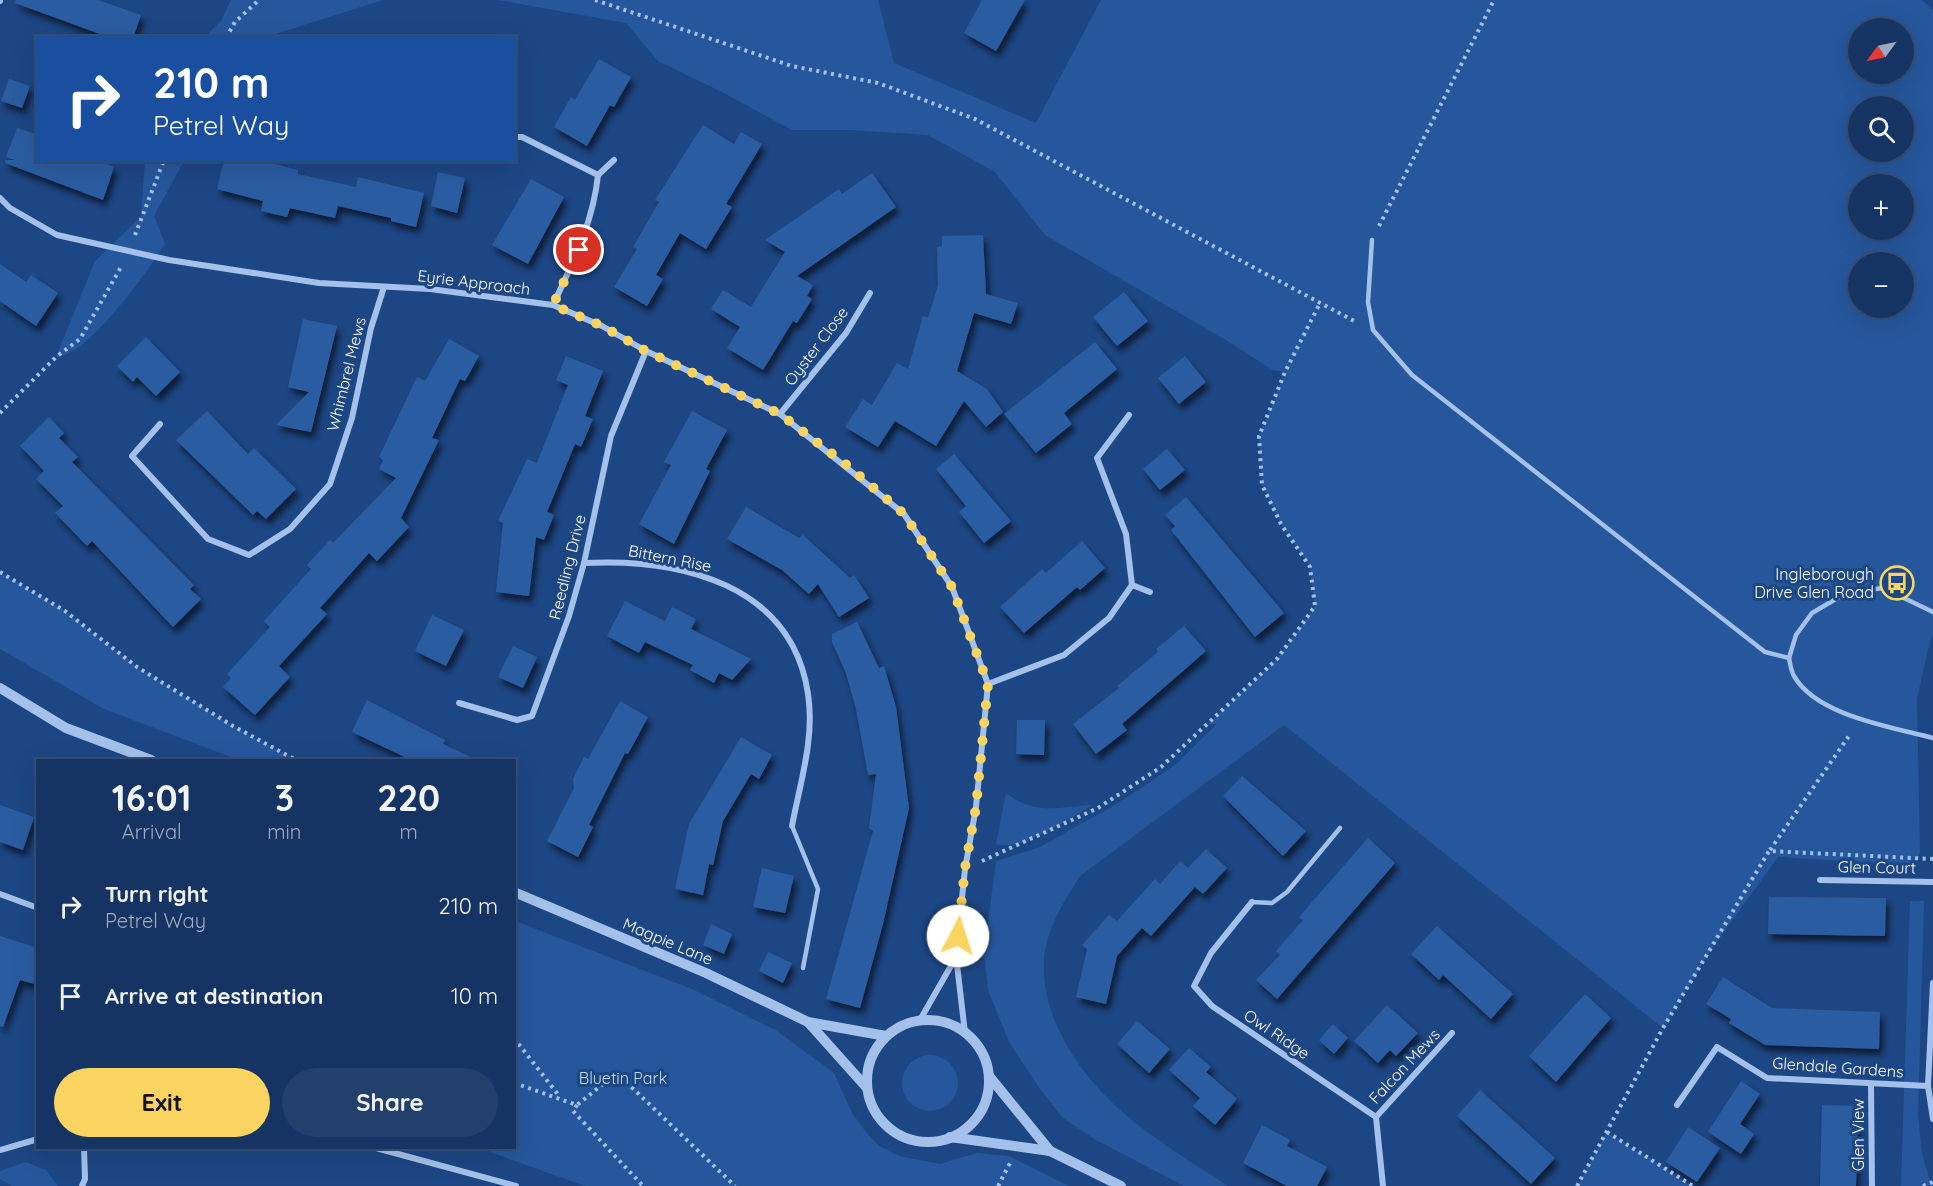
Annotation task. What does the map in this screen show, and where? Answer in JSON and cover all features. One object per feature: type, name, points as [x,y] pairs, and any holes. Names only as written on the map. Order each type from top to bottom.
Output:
[{"type":"street","points":[[516,138],[531,142],[598,175]]},
{"type":"street","points":[[553,305],[579,250],[595,206],[598,175],[614,160]]},
{"type":"street","name":"Eyrie Approach","points":[[0,198],[10,208],[57,235],[130,252],[319,283],[430,289],[553,305],[602,326],[646,351],[780,414],[848,466],[904,514],[952,587],[988,684],[976,807],[965,868],[956,956],[965,1033]]},
{"type":"street","name":"Whimbrel Mews","points":[[160,424],[132,456],[208,539],[249,555],[290,529],[330,483],[352,418],[371,328],[384,287]]},
{"type":"street","name":"Oyster Close","points":[[780,414],[846,333],[870,293]]},
{"type":"street","name":"Reedling Drive","points":[[459,703],[517,720],[532,716],[566,626],[584,563],[610,436],[646,351]]},
{"type":"street","points":[[988,684],[1064,656],[1110,618],[1132,585],[1126,534],[1097,458],[1129,415]]},
{"type":"street","name":"Bittern Rise","points":[[584,563],[618,561],[705,575],[743,592],[777,622],[797,652],[808,694],[810,735],[792,826]]},
{"type":"street","points":[[1132,585],[1150,592]]},
{"type":"street","points":[[0,688],[66,728],[148,759]]},
{"type":"street","name":"Glen Court","points":[[1820,880],[1933,882]]},
{"type":"street","name":"Magpie Lane","points":[[516,893],[706,973],[808,1022],[886,1036]]},
{"type":"street","points":[[0,894],[36,907]]},
{"type":"street","name":"Owl Ridge","points":[[1252,902],[1211,953],[1194,986],[1212,1006],[1376,1117]]},
{"type":"street","name":"Eyrie Approach","points":[[920,1020],[956,956]]},
{"type":"street","points":[[1933,983],[1928,1086],[1933,1119]]},
{"type":"street","points":[[1050,1151],[989,1076],[982,1054],[965,1033],[940,1021],[920,1020],[902,1025],[886,1036],[870,1060],[867,1088],[876,1114],[897,1133],[923,1141],[950,1137],[1050,1151],[1121,1186]]},
{"type":"street","name":"Magpie Lane","points":[[808,1022],[867,1088]]},
{"type":"street","name":"Falcon Mews","points":[[1376,1117],[1452,1033]]},
{"type":"street","name":"Glendale Gardens","points":[[1677,1106],[1717,1047],[1767,1078],[1928,1086]]},
{"type":"street","points":[[950,1137],[967,1128],[980,1113],[987,1095],[989,1076]]},
{"type":"street","name":"Glen View","points":[[1871,1084],[1872,1186]]},
{"type":"street","points":[[1376,1117],[1383,1186]]},
{"type":"street","points":[[0,1150],[36,1140]]},
{"type":"street","points":[[82,1186],[85,1179],[84,1149]]},
{"type":"street","points":[[380,1149],[516,1186]]},
{"type":"lane","points":[[1372,240],[1368,302],[1373,330],[1412,375],[1765,652],[1789,658]]},
{"type":"lane","points":[[1933,612],[1883,588],[1846,593],[1812,613],[1796,636],[1789,658],[1794,676],[1820,703],[1860,719],[1933,738]]},
{"type":"lane","points":[[792,826],[818,889],[803,968]]},
{"type":"lane","points":[[1252,902],[1272,903],[1287,892],[1340,828]]},
{"type":"path","points":[[227,36],[235,22],[259,0]]},
{"type":"path","points":[[595,0],[792,66],[878,83],[975,119],[1373,330]]},
{"type":"path","points":[[1372,240],[1494,0]]},
{"type":"path","points":[[0,413],[56,357],[80,339],[130,252],[163,162]]},
{"type":"path","points":[[965,868],[1098,808],[1161,767],[1277,659],[1315,606],[1310,567],[1281,524],[1262,485],[1259,436],[1285,372],[1320,303]]},
{"type":"path","points":[[0,572],[65,611],[137,667],[233,726],[294,759]]},
{"type":"path","points":[[1577,1186],[1663,1028],[1769,850],[1860,719]]},
{"type":"path","points":[[1769,850],[1933,860]]},
{"type":"path","points":[[516,1041],[560,1097]]},
{"type":"path","points":[[643,1186],[573,1111],[577,1105],[613,1076],[624,1080],[735,1186]]},
{"type":"path","points":[[516,1084],[560,1097],[577,1105]]},
{"type":"path","points":[[1607,1132],[1693,1186]]},
{"type":"path","points":[[1923,1186],[1933,1182]]},
{"type":"green space","points":[[231,0],[383,0],[269,36],[206,36],[221,21]]},
{"type":"green space","points":[[498,0],[878,0],[894,63],[1036,123],[1101,0],[1922,0],[1933,10],[1933,635],[1917,699],[1920,852],[1918,858],[1909,865],[1778,857],[1713,947],[1663,1028],[1284,725],[1080,876],[1052,926],[1044,959],[1045,986],[1055,1022],[1091,1080],[1132,1120],[1178,1154],[1228,1186],[1184,1186],[1096,1140],[1063,1118],[1040,1089],[1009,1042],[988,990],[984,953],[996,861],[1040,847],[1120,802],[1174,766],[1217,724],[1208,724],[1277,659],[1315,607],[1310,567],[1281,524],[1262,485],[1259,436],[1285,372],[1272,370],[1226,340],[1045,235],[995,172],[928,135],[851,130],[792,130],[658,61],[626,23]]},
{"type":"green space","points":[[145,162],[183,162],[154,216],[165,244],[131,292],[100,328],[69,353],[56,357],[95,261],[141,217]]},
{"type":"green space","points":[[0,572],[65,611],[137,667],[233,726],[294,759],[236,759],[104,709],[0,649]]},
{"type":"green space","points":[[1006,793],[1027,805],[1037,807],[1092,805],[1032,839],[1007,845],[996,844]]},
{"type":"green space","points":[[1910,901],[1924,901],[1918,1115],[1922,1154],[1932,1186],[1901,1186]]},
{"type":"green space","name":"Bluetin Park","points":[[516,921],[692,989],[777,1031],[834,1073],[852,1113],[866,1132],[879,1146],[899,1156],[940,1164],[977,1153],[1009,1156],[1069,1186],[585,1186],[482,1149],[516,1149]]},
{"type":"green space","points":[[925,1055],[935,1055],[950,1063],[956,1072],[958,1083],[956,1094],[950,1103],[935,1111],[925,1111],[914,1106],[907,1099],[902,1088],[902,1078],[907,1067],[914,1060]]},
{"type":"green space","points":[[1607,1132],[1693,1186],[1577,1186]]},
{"type":"green space","points":[[26,1162],[46,1170],[58,1186],[12,1186],[0,1179],[0,1171]]},
{"type":"building","points":[[16,0],[98,0],[141,15],[134,36],[106,36],[15,3]]},
{"type":"building","points":[[982,0],[1025,0],[996,51],[964,33]]},
{"type":"building","points":[[599,59],[631,77],[614,107],[610,105],[587,146],[554,127],[571,97],[575,100]]},
{"type":"building","points":[[9,79],[30,86],[22,108],[1,101]]},
{"type":"building","points":[[703,125],[734,144],[741,132],[762,144],[726,204],[732,207],[706,249],[680,233],[656,275],[663,279],[647,306],[614,287],[637,249],[633,247],[659,202],[655,200]]},
{"type":"building","points":[[17,128],[36,134],[36,162],[101,162],[114,167],[103,200],[5,163],[5,160],[15,160],[6,157]]},
{"type":"building","points":[[224,162],[267,162],[298,170],[298,174],[356,187],[358,177],[424,193],[416,227],[391,221],[391,218],[338,206],[335,218],[290,208],[287,217],[261,211],[263,201],[217,189]]},
{"type":"building","points":[[438,172],[465,178],[457,213],[431,206]]},
{"type":"building","points":[[872,173],[896,207],[797,276],[813,285],[807,296],[812,299],[797,323],[793,321],[763,370],[727,348],[740,327],[711,309],[723,290],[751,307],[785,252],[765,240],[839,189],[842,194]]},
{"type":"building","points":[[531,179],[564,197],[528,264],[492,245]]},
{"type":"building","points":[[983,235],[986,294],[1018,303],[1011,324],[974,313],[957,371],[987,389],[1003,412],[986,427],[964,401],[936,446],[895,421],[878,447],[845,427],[863,399],[872,405],[897,363],[908,369],[923,316],[928,318],[938,285],[937,247],[942,246],[942,236]]},
{"type":"building","points":[[0,264],[26,282],[31,275],[58,293],[36,326],[0,301]]},
{"type":"building","points":[[1124,292],[1148,321],[1117,346],[1093,317]]},
{"type":"building","points":[[303,319],[337,326],[311,432],[276,425],[309,392],[288,387]]},
{"type":"building","points":[[146,337],[180,372],[156,396],[137,377],[133,382],[117,366]]},
{"type":"building","points":[[449,339],[479,356],[465,381],[460,379],[432,438],[439,440],[401,518],[409,527],[377,561],[369,553],[320,608],[327,614],[279,666],[290,677],[255,715],[223,687],[231,678],[227,674],[270,627],[264,621],[311,569],[307,565],[330,540],[333,543],[396,478],[379,469],[383,460],[379,457],[417,377],[425,381]]},
{"type":"building","points":[[1095,342],[1117,369],[1064,413],[1072,424],[1036,453],[1004,414]]},
{"type":"building","points":[[566,356],[603,371],[585,416],[593,419],[581,447],[575,444],[547,512],[554,515],[544,540],[536,537],[529,596],[496,592],[503,523],[498,521],[527,459],[537,463],[568,385],[556,380]]},
{"type":"building","points":[[1185,356],[1206,382],[1179,404],[1158,378]]},
{"type":"building","points":[[207,411],[248,454],[254,448],[296,489],[266,519],[257,511],[253,515],[176,440]]},
{"type":"building","points":[[692,411],[727,430],[706,469],[710,471],[674,544],[639,524],[671,465],[664,462]]},
{"type":"building","points":[[49,417],[64,433],[59,438],[78,457],[72,462],[194,585],[190,589],[201,599],[173,627],[92,541],[87,546],[55,513],[63,506],[36,479],[44,471],[20,446]]},
{"type":"building","points":[[1167,449],[1185,470],[1160,490],[1143,469]]},
{"type":"building","points":[[954,454],[1011,521],[984,543],[959,512],[966,506],[936,469]]},
{"type":"building","points":[[1186,497],[1284,613],[1255,637],[1171,530],[1175,526],[1165,515]]},
{"type":"building","points":[[746,507],[799,538],[803,535],[850,578],[854,575],[869,598],[839,617],[818,584],[809,594],[782,570],[727,539]]},
{"type":"building","points":[[1082,541],[1105,568],[1080,590],[1077,587],[1024,633],[1000,607],[1042,569],[1046,573]]},
{"type":"building","points":[[625,601],[665,621],[672,607],[696,619],[691,629],[751,659],[732,680],[719,673],[714,683],[690,670],[693,665],[645,642],[639,653],[607,636]]},
{"type":"building","points":[[432,615],[464,630],[446,666],[415,651]]},
{"type":"building","points":[[857,622],[879,668],[884,666],[896,707],[909,808],[883,924],[860,1008],[826,999],[873,831],[869,828],[876,774],[868,775],[856,709],[846,673],[832,642],[832,634]]},
{"type":"building","points":[[1184,626],[1206,651],[1122,724],[1127,730],[1096,754],[1073,724],[1119,688],[1117,686],[1158,652],[1156,649]]},
{"type":"building","points":[[513,646],[537,657],[523,688],[498,677]]},
{"type":"building","points":[[367,700],[445,740],[443,744],[475,759],[409,759],[352,732]]},
{"type":"building","points":[[620,701],[648,717],[628,754],[625,753],[589,825],[593,827],[578,857],[547,841],[574,788],[573,779],[584,757],[588,759]]},
{"type":"building","points":[[1017,720],[1045,720],[1044,755],[1016,754]]},
{"type":"building","points":[[741,737],[772,755],[759,779],[751,774],[723,821],[713,865],[709,864],[703,895],[675,889],[689,824]]},
{"type":"building","points":[[1242,776],[1306,831],[1283,856],[1223,796]]},
{"type":"building","points":[[0,805],[34,817],[23,850],[0,842]]},
{"type":"building","points":[[1368,838],[1395,863],[1277,999],[1256,980],[1280,955],[1276,951],[1303,920],[1299,917]]},
{"type":"building","points":[[1206,849],[1227,868],[1203,894],[1195,887],[1151,936],[1142,928],[1117,956],[1106,1004],[1076,997],[1087,949],[1082,945],[1109,915],[1117,921],[1155,879],[1160,884],[1180,861],[1188,868]]},
{"type":"building","points":[[762,868],[794,876],[785,913],[753,907]]},
{"type":"building","points":[[1769,897],[1886,898],[1885,936],[1768,934]]},
{"type":"building","points":[[711,924],[732,934],[724,954],[703,945]]},
{"type":"building","points":[[1437,926],[1513,994],[1491,1019],[1443,975],[1439,980],[1411,954]]},
{"type":"building","points":[[0,936],[36,947],[36,984],[20,980],[3,1027],[0,1026]]},
{"type":"building","points":[[768,952],[792,963],[783,983],[759,971]]},
{"type":"building","points":[[1723,977],[1772,1008],[1880,1012],[1879,1049],[1765,1045],[1729,1023],[1731,1019],[1706,1004]]},
{"type":"building","points":[[1585,994],[1611,1018],[1556,1082],[1529,1056]]},
{"type":"building","points":[[1387,1005],[1418,1033],[1396,1056],[1390,1050],[1378,1063],[1354,1041]]},
{"type":"building","points":[[1137,1021],[1170,1049],[1149,1073],[1117,1044]]},
{"type":"building","points":[[1333,1024],[1348,1038],[1334,1054],[1319,1040]]},
{"type":"building","points":[[1189,1048],[1211,1067],[1206,1072],[1237,1099],[1215,1125],[1193,1106],[1200,1098],[1169,1070]]},
{"type":"building","points":[[1741,1081],[1760,1094],[1740,1124],[1754,1134],[1741,1154],[1708,1132]]},
{"type":"building","points":[[1480,1090],[1555,1158],[1531,1184],[1457,1116]]},
{"type":"building","points":[[1822,1105],[1858,1106],[1856,1186],[1820,1186]]},
{"type":"building","points":[[1262,1125],[1290,1140],[1287,1146],[1327,1167],[1317,1186],[1287,1186],[1243,1163]]},
{"type":"building","points":[[1688,1127],[1720,1148],[1697,1182],[1666,1162]]},
{"type":"place","name":"Ingleborough Drive Glen Road","points":[[1897,583]]},
{"type":"route","points":[[579,250],[553,305],[602,326],[646,351],[780,414],[848,466],[904,514],[952,587],[988,684],[976,807],[965,868],[958,936]]}]
